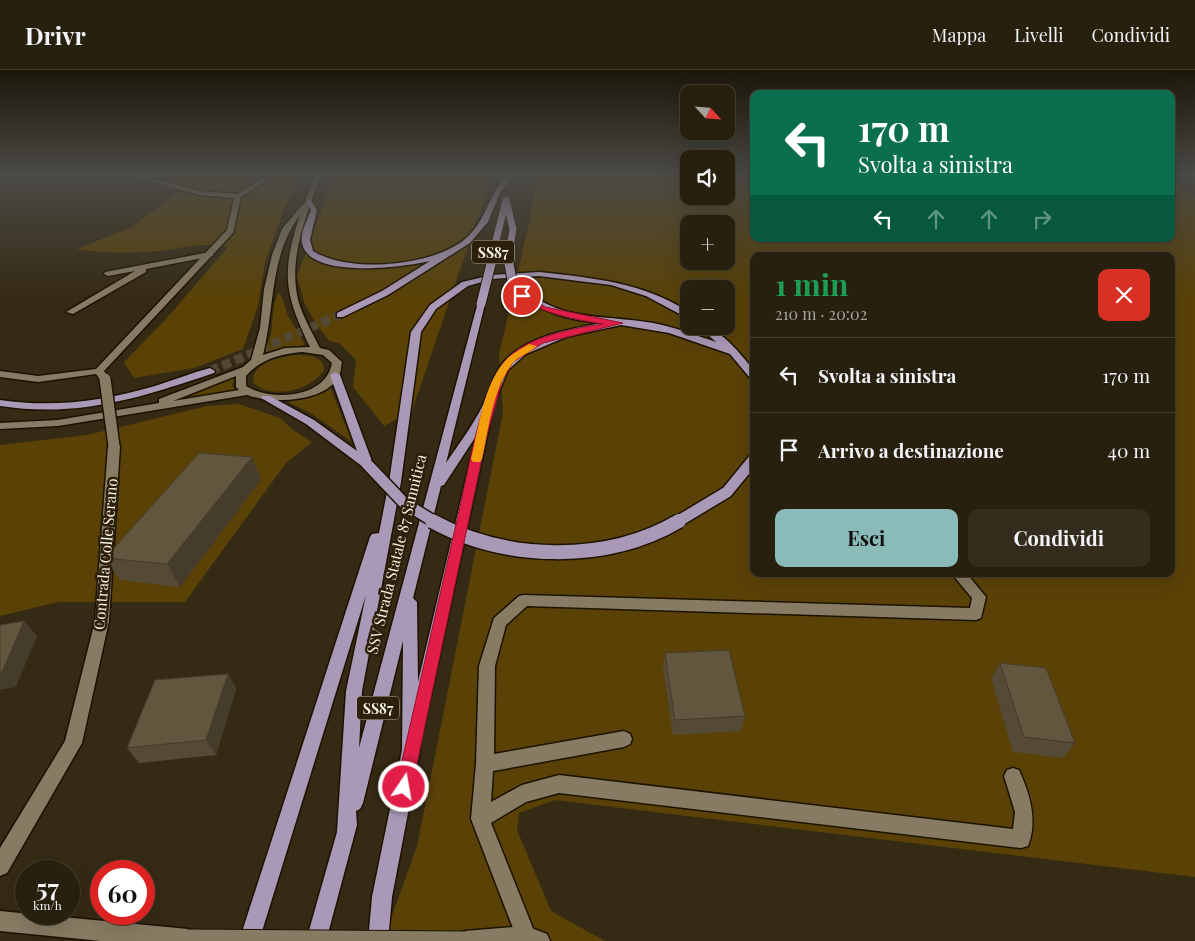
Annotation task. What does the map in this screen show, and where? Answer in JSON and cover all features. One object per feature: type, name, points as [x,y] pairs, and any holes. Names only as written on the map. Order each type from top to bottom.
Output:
[{"type":"main road","points":[[0,374],[26,380],[102,375],[230,231],[233,217]]},
{"type":"main road","points":[[256,361],[265,328],[268,289],[276,256],[286,229],[295,217]]},
{"type":"main road","points":[[303,217],[291,272],[294,303],[316,350]]},
{"type":"main road","points":[[312,217],[306,243],[308,251],[318,259],[344,264],[393,265],[446,255]]},
{"type":"main road","points":[[340,315],[385,293],[446,255],[466,241],[484,222],[486,217]]},
{"type":"main road","name":"SSV Strada Statale 87 Sannitica","points":[[316,941],[346,833],[502,217]]},
{"type":"main road","points":[[510,217],[513,229],[508,259],[513,285],[522,296],[542,308],[578,318],[652,326],[682,333],[732,352]]},
{"type":"main road","points":[[108,274],[210,254]]},
{"type":"main road","points":[[70,312],[126,282],[148,267]]},
{"type":"main road","points":[[346,833],[354,691],[395,482],[416,332],[433,307],[465,284],[492,277],[539,274],[571,276],[612,283],[649,294],[680,310]]},
{"type":"main road","points":[[378,941],[382,897],[412,750],[489,404],[497,381],[510,361],[540,341],[576,331],[619,323]]},
{"type":"main road","points":[[712,335],[732,352],[750,372]]},
{"type":"main road","points":[[127,413],[246,369],[256,361],[286,350],[326,352],[337,362],[335,375],[367,464]]},
{"type":"main road","points":[[246,369],[240,382],[246,392]]},
{"type":"main road","points":[[0,403],[41,407],[85,406],[149,392],[210,371]]},
{"type":"main road","name":"Contrada Colle Serano","points":[[0,866],[73,743],[102,621],[114,446],[102,375]]},
{"type":"main road","points":[[266,398],[282,398],[314,390],[327,383],[335,375]]},
{"type":"main road","points":[[0,426],[58,423],[246,392],[266,398],[310,422],[367,464],[395,496],[420,514],[453,532],[494,545],[551,552],[614,547],[656,534],[694,514],[729,490],[750,464]]},
{"type":"main road","points":[[433,493],[489,404]]},
{"type":"main road","points":[[249,941],[395,482]]},
{"type":"main road","points":[[0,922],[188,939],[466,941],[533,938],[480,819],[485,764],[487,666],[499,622],[524,600],[976,614],[979,597],[962,577]]},
{"type":"main road","points":[[410,582],[412,750]]},
{"type":"main road","points":[[485,764],[624,739]]},
{"type":"main road","points":[[480,819],[522,794],[560,784],[1021,839],[1024,812],[1013,776]]},
{"type":"shaded area","points":[[146,217],[281,217],[265,262],[258,306],[243,349],[194,368],[134,378],[124,362],[166,319],[228,247],[202,245],[128,253],[77,249],[132,227]]},
{"type":"shaded area","points":[[319,217],[478,217],[412,411],[384,426],[353,387],[356,360],[339,343],[329,341],[313,319],[304,302],[297,276]]},
{"type":"shaded area","points":[[530,217],[680,217],[680,270],[735,270],[735,217],[750,217],[750,242],[1175,242],[1175,217],[1195,217],[1195,877],[555,800],[519,813],[517,830],[551,911],[605,941],[383,941],[417,846],[503,413],[499,355]]},
{"type":"shaded area","points":[[278,292],[283,299],[287,314],[305,345],[264,353],[271,334],[274,306]]},
{"type":"shaded area","points":[[293,355],[313,356],[321,361],[324,370],[310,383],[290,391],[270,391],[260,388],[253,382],[257,370],[261,366],[267,362]]},
{"type":"shaded area","points":[[235,377],[232,386],[237,391],[166,403]]},
{"type":"shaded area","points":[[330,387],[352,442],[312,414],[288,402],[319,394]]},
{"type":"shaded area","points":[[239,404],[280,418],[293,430],[312,442],[286,463],[185,602],[58,602],[0,616],[0,445],[87,435],[207,406]]},
{"type":"building","points":[[199,453],[252,457],[167,564],[105,558]]},
{"type":"building","points":[[24,621],[2,672],[0,672],[0,625]]},
{"type":"building","points":[[729,650],[745,716],[675,720],[665,653]]},
{"type":"building","points":[[1000,663],[1046,668],[1075,743],[1024,737]]},
{"type":"building","points":[[228,674],[206,740],[127,748],[155,680]]},
{"type":"tunnel","points":[[210,371],[340,315]]},
{"type":"slow traffic","points":[[476,459],[489,404],[497,381],[510,361],[532,346]]},
{"type":"route","points":[[404,787],[489,404],[497,381],[510,361],[540,341],[576,331],[619,323],[578,318],[542,308],[522,296]]}]
